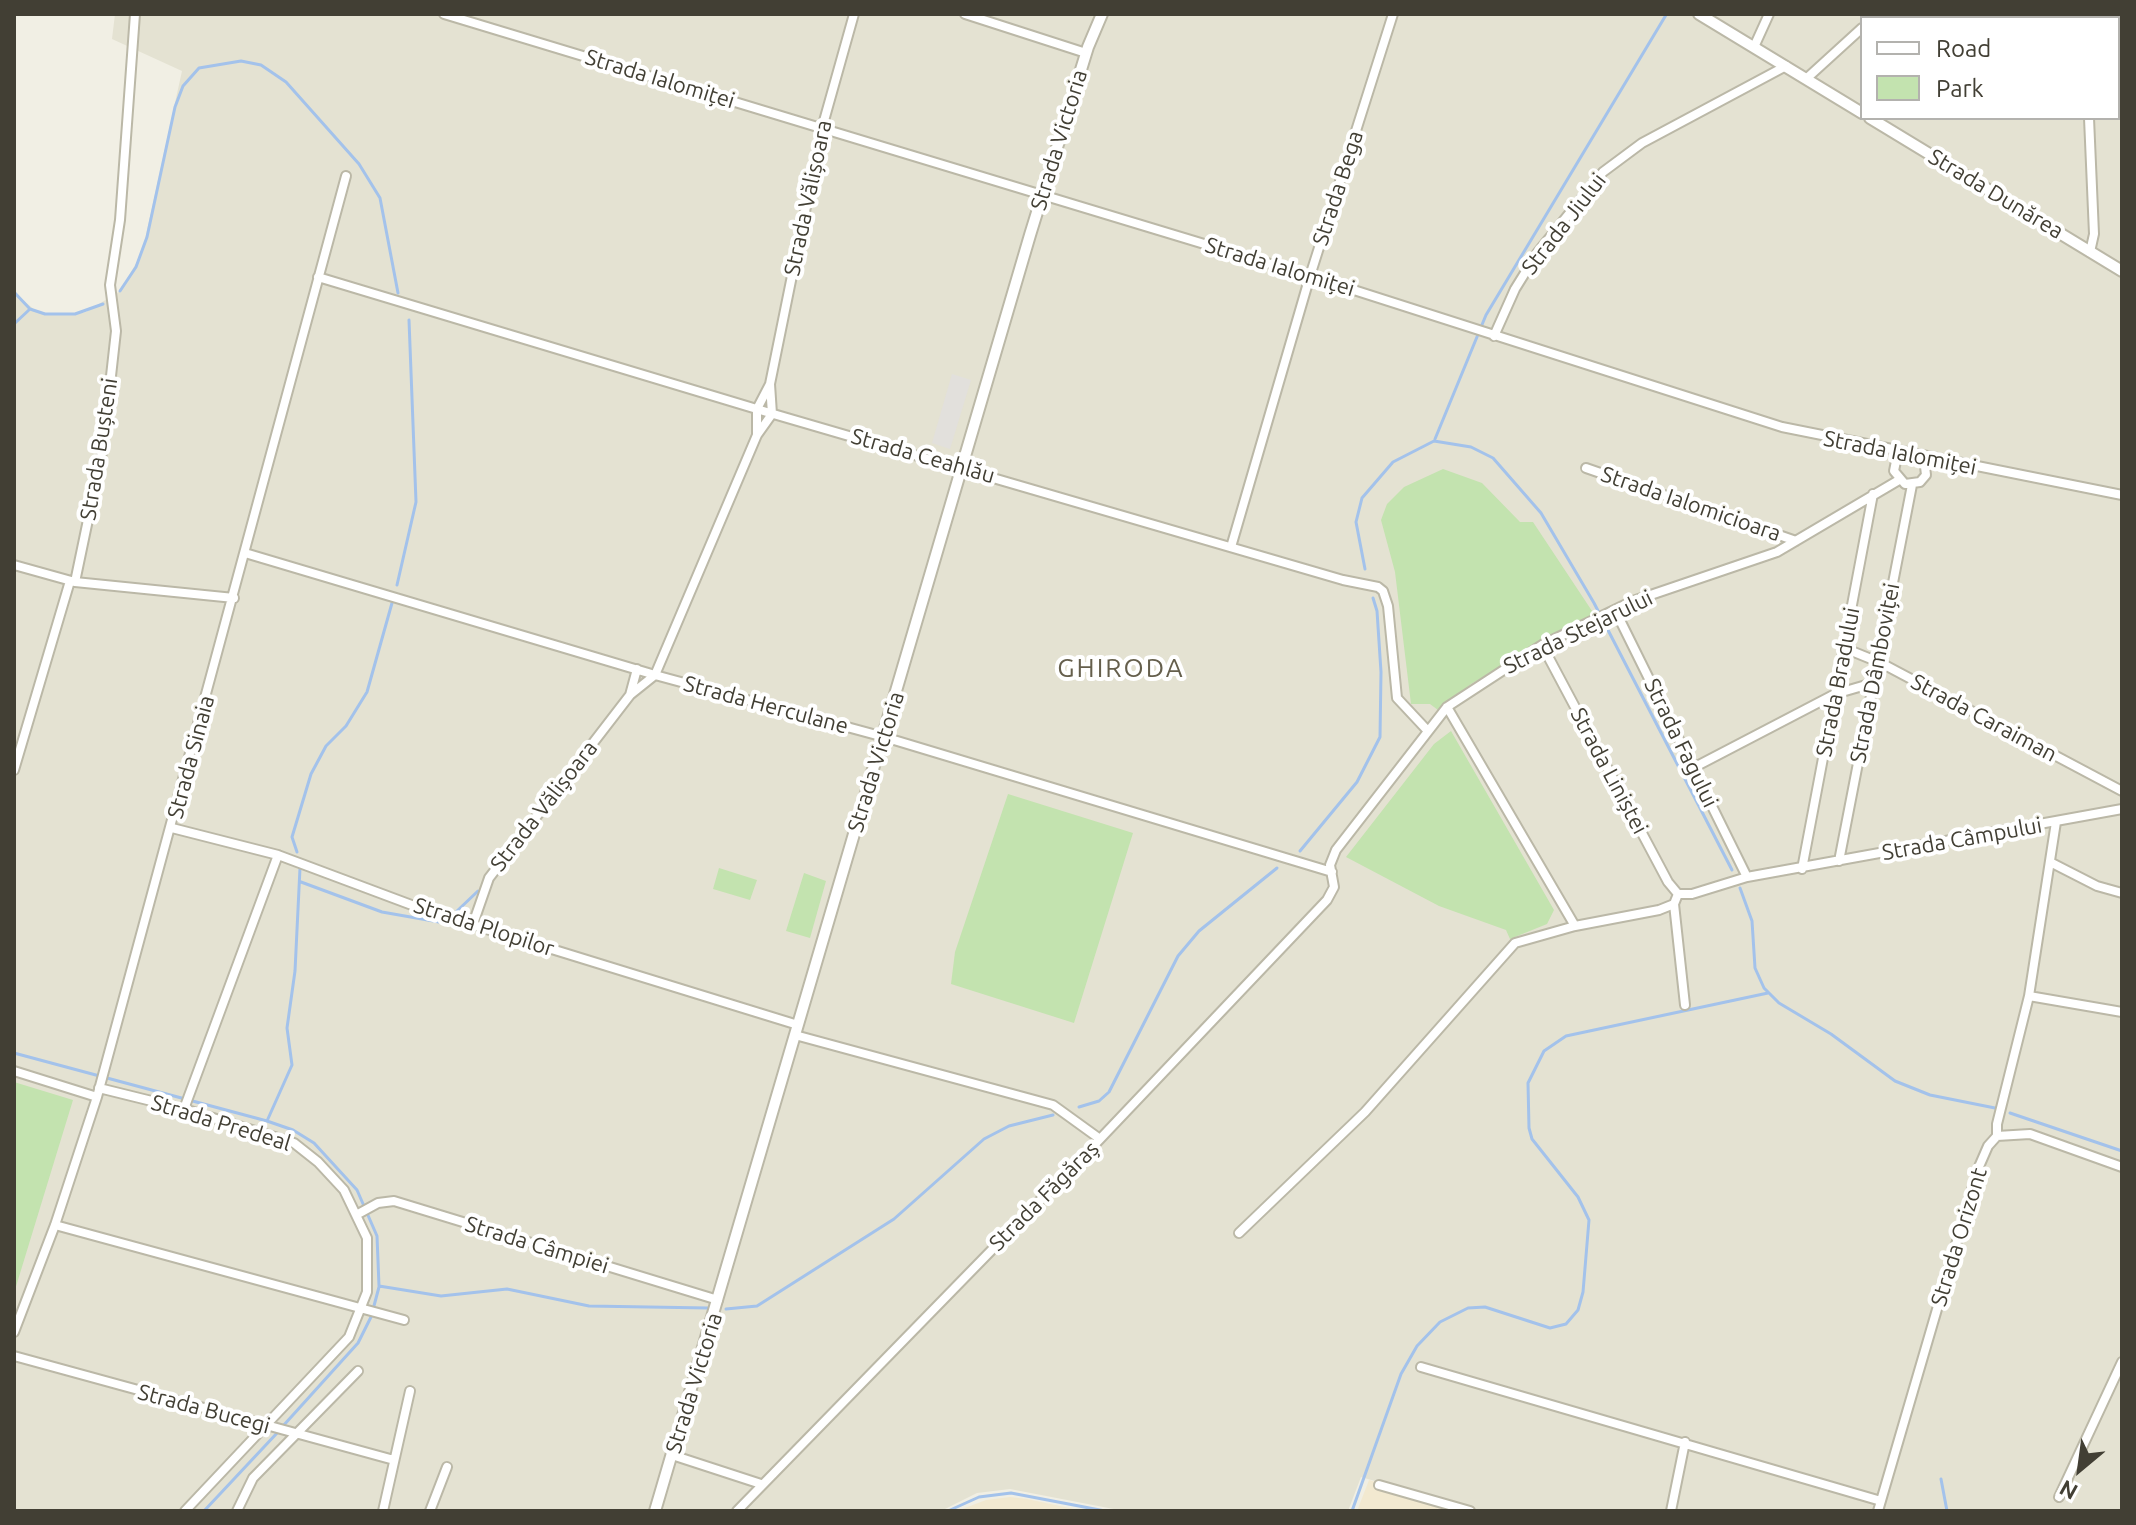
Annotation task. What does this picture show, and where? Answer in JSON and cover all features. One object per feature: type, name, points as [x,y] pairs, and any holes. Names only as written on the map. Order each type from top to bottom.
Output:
[{"type":"street","name":"Strada Bușteni","points":[[14,770],[73,581],[105,436],[116,331],[110,285],[120,220],[135,14]]},
{"type":"street","name":"Strada Ialomiței","points":[[444,14],[1310,276],[1782,427],[1902,454],[2122,495]]},
{"type":"street","name":"Strada Vălișoara","points":[[473,924],[489,878],[630,695],[653,675],[757,435],[771,413],[770,384],[822,128],[854,14]]},
{"type":"street","points":[[965,14],[1086,53]]},
{"type":"street","name":"Strada Victoria","points":[[655,1511],[1043,194],[1086,53],[1102,14]]},
{"type":"street","name":"Strada Bega","points":[[1231,547],[1310,276],[1393,14]]},
{"type":"street","points":[[1699,14],[1860,112]]},
{"type":"street","points":[[1754,47],[1769,14]]},
{"type":"street","points":[[1806,79],[1860,30]]},
{"type":"street","name":"Strada Jiului","points":[[1494,336],[1538,252],[1611,164],[1642,143],[1786,66]]},
{"type":"street","name":"Strada Dunărea","points":[[1873,120],[2122,271]]},
{"type":"street","points":[[2089,120],[2094,234],[2090,252]]},
{"type":"street","name":"Strada Sinaia","points":[[14,1332],[55,1225],[100,1088],[346,176]]},
{"type":"street","name":"Strada Ceahlău","points":[[318,277],[1383,591],[1397,698],[1426,729]]},
{"type":"street","name":"Strada Vălișoara","points":[[757,435],[758,409],[770,384]]},
{"type":"street","points":[[1902,454],[1896,461],[1894,471],[1899,480],[1912,485],[1926,475],[1924,458]]},
{"type":"street","name":"Strada Ialomicioara","points":[[1586,468],[1796,541]]},
{"type":"street","name":"Strada Stejarului","points":[[1332,872],[1330,865],[1336,850],[1426,729],[1447,707],[1542,645],[1612,611],[1750,563],[1796,541],[1899,480]]},
{"type":"street","name":"Strada Dâmboviței","points":[[1839,861],[1912,485]]},
{"type":"street","name":"Strada Bradului","points":[[1802,869],[1873,494]]},
{"type":"street","name":"Strada Herculane","points":[[245,553],[653,675],[884,737],[1332,872]]},
{"type":"street","points":[[14,565],[73,581],[234,598]]},
{"type":"street","name":"Strada Fagului","points":[[1612,611],[1747,877]]},
{"type":"street","name":"Strada Liniștei","points":[[1542,645],[1668,882],[1678,894]]},
{"type":"street","name":"Strada Caraiman","points":[[1844,648],[1877,661],[2122,791]]},
{"type":"street","name":"Strada Vălișoara","points":[[630,695],[639,670]]},
{"type":"street","points":[[1693,768],[1835,694],[1873,683]]},
{"type":"street","points":[[1447,707],[1575,926]]},
{"type":"street","name":"Strada Câmpului","points":[[1678,894],[1692,894],[1747,877],[2122,809]]},
{"type":"street","name":"Strada Orizont","points":[[1878,1511],[1978,1169],[1988,1146],[1997,1136],[1997,1124],[2029,996],[2056,822]]},
{"type":"street","name":"Strada Plopilor","points":[[172,828],[278,855],[473,924],[796,1030],[1053,1105],[1100,1139]]},
{"type":"street","points":[[184,1107],[278,855]]},
{"type":"street","points":[[2050,862],[2097,886],[2122,893]]},
{"type":"street","name":"Strada Făgăraș","points":[[737,1511],[1100,1139],[1328,898],[1334,887],[1332,872]]},
{"type":"street","points":[[1678,894],[1674,904],[1685,1005]]},
{"type":"street","points":[[1239,1233],[1365,1112],[1437,1034],[1506,950],[1532,937],[1674,904]]},
{"type":"street","points":[[2029,996],[2122,1012]]},
{"type":"street","name":"Strada Predeal","points":[[14,1071],[184,1107],[279,1136],[299,1146],[364,1210],[370,1311]]},
{"type":"street","points":[[1997,1136],[2030,1134],[2122,1167]]},
{"type":"street","name":"Strada Câmpiei","points":[[364,1210],[394,1201],[718,1300]]},
{"type":"street","points":[[55,1225],[404,1320]]},
{"type":"street","points":[[185,1511],[262,1426],[337,1353],[370,1311]]},
{"type":"street","name":"Strada Bucegi","points":[[14,1356],[394,1460]]},
{"type":"street","points":[[2059,1497],[2122,1362]]},
{"type":"street","points":[[1421,1367],[1881,1501]]},
{"type":"street","points":[[237,1511],[248,1484],[358,1371]]},
{"type":"street","points":[[383,1511],[410,1391]]},
{"type":"street","points":[[1671,1511],[1685,1442]]},
{"type":"street","points":[[672,1455],[761,1484]]},
{"type":"street","points":[[430,1511],[447,1467]]},
{"type":"street","points":[[1379,1485],[1470,1511]]},
{"type":"shaded area","points":[[115,14],[2122,14],[2122,1511],[1477,1511],[1361,1477],[1348,1511],[1124,1511],[1010,1489],[977,1493],[941,1511],[14,1511],[14,292],[37,312],[65,315],[86,312],[120,291],[142,253],[182,71],[112,39]]},
{"type":"shaded area","points":[[952,374],[971,380],[950,449],[932,443]]},
{"type":"shaded area","points":[[1369,1480],[1476,1511],[1357,1511]]},
{"type":"shaded area","points":[[1010,1497],[1084,1511],[957,1511],[986,1500]]},
{"type":"green space","points":[[1443,469],[1482,483],[1520,522],[1533,522],[1594,614],[1471,684],[1438,710],[1430,704],[1411,704],[1395,572],[1381,520],[1387,504],[1404,487]]},
{"type":"green space","points":[[1451,731],[1554,910],[1547,924],[1510,939],[1506,930],[1439,906],[1346,857],[1434,744]]},
{"type":"green space","points":[[1008,794],[1133,833],[1074,1023],[951,984],[955,952]]},
{"type":"green space","points":[[719,868],[757,880],[750,900],[713,889]]},
{"type":"green space","points":[[804,873],[826,881],[810,938],[786,931]]},
{"type":"green space","points":[[14,1082],[73,1100],[14,1293]]},
{"type":"waterway","points":[[1435,439],[1486,315],[1666,15]]},
{"type":"waterway","points":[[120,291],[136,267],[147,237],[175,107],[183,86],[199,68],[241,61],[261,65],[286,82],[359,164],[380,198],[398,293]]},
{"type":"waterway","points":[[14,292],[30,309],[45,314],[75,314],[103,304]]},
{"type":"waterway","points":[[14,324],[30,309]]},
{"type":"waterway","points":[[397,585],[416,502],[409,320]]},
{"type":"waterway","points":[[761,423],[767,399]]},
{"type":"waterway","points":[[1365,569],[1356,522],[1362,498],[1393,462],[1434,441],[1471,447],[1493,458],[1541,513],[1594,603],[1732,870]]},
{"type":"waterway","points":[[1300,851],[1357,782],[1380,737],[1381,672],[1377,611],[1373,598]]},
{"type":"waterway","points":[[297,852],[292,837],[311,774],[326,746],[346,726],[367,692],[392,603]]},
{"type":"waterway","points":[[300,868],[295,971],[287,1028],[292,1065],[267,1121],[293,1130],[314,1143],[357,1190],[377,1236],[379,1286],[441,1296],[507,1289],[589,1306],[708,1308]]},
{"type":"waterway","points":[[1079,1107],[1099,1101],[1109,1092],[1178,956],[1199,931],[1277,868]]},
{"type":"waterway","points":[[301,882],[382,912],[439,922]]},
{"type":"waterway","points":[[1740,888],[1752,921],[1755,968],[1764,988],[1779,1003],[1831,1034],[1895,1081],[1930,1095],[1995,1108]]},
{"type":"waterway","points":[[457,911],[478,891]]},
{"type":"waterway","points":[[1352,1511],[1401,1374],[1417,1346],[1440,1322],[1468,1308],[1485,1307],[1550,1328],[1566,1324],[1578,1310],[1583,1292],[1589,1220],[1578,1197],[1532,1139],[1529,1128],[1528,1083],[1544,1051],[1566,1036],[1768,993]]},
{"type":"waterway","points":[[14,1053],[267,1121]]},
{"type":"waterway","points":[[2010,1113],[2122,1151]]},
{"type":"waterway","points":[[726,1309],[757,1306],[894,1219],[984,1139],[1009,1126],[1053,1115]]},
{"type":"waterway","points":[[283,1426],[358,1343],[371,1317],[379,1287]]},
{"type":"waterway","points":[[204,1511],[278,1432]]},
{"type":"waterway","points":[[1941,1479],[1947,1511]]},
{"type":"waterway","points":[[948,1511],[979,1497],[1011,1493],[1105,1511]]},
{"type":"district","name":"GHIRODA","points":[[1121,668]]}]
